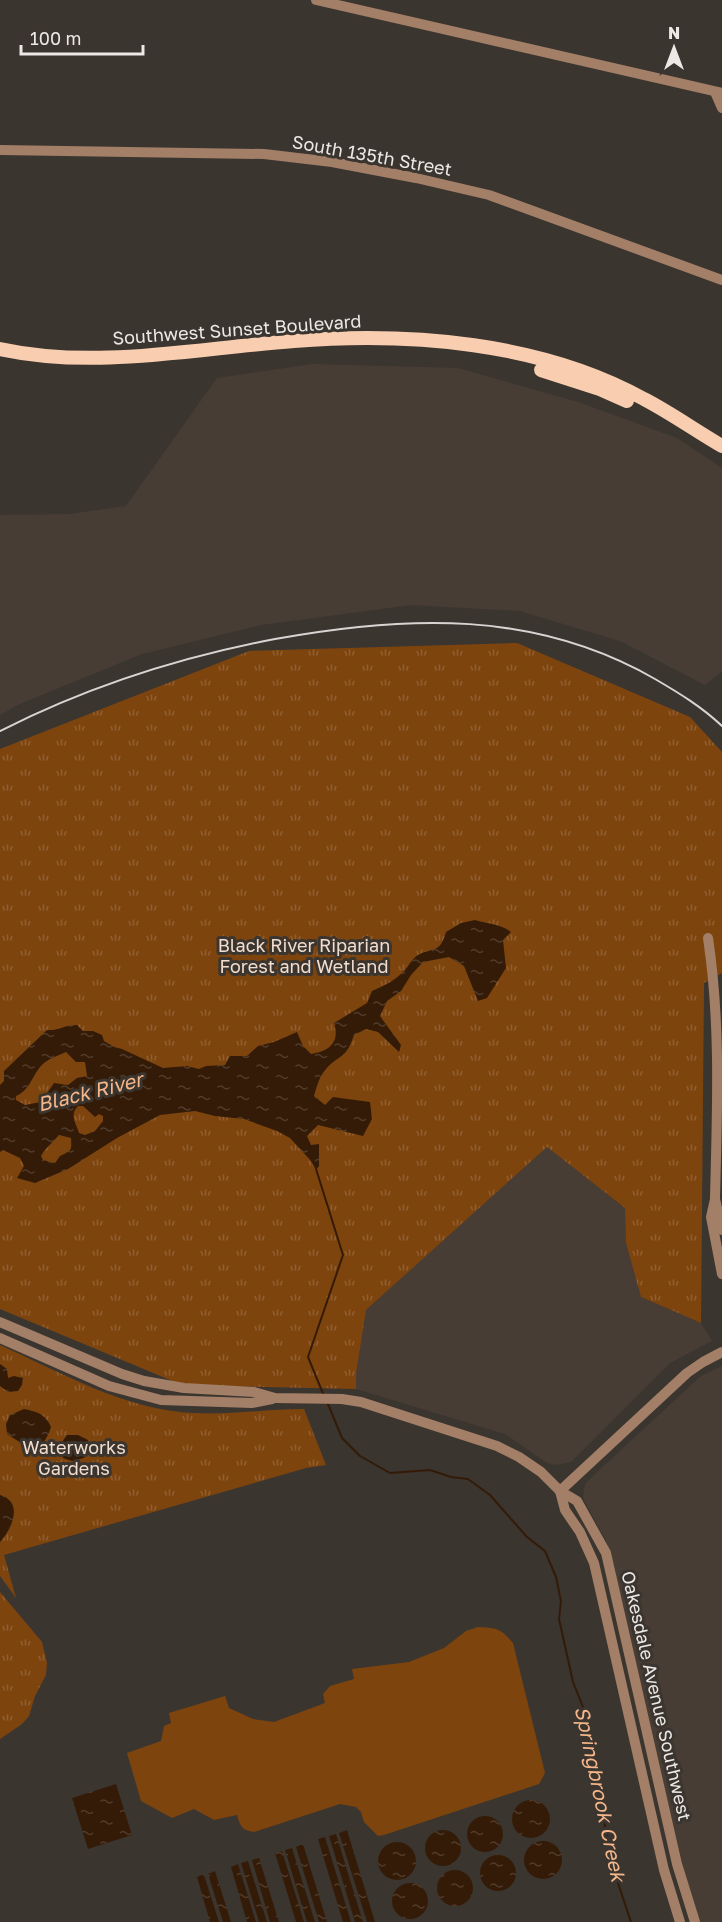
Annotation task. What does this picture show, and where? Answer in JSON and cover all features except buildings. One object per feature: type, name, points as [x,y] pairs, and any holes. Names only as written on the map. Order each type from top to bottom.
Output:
[{"type":"main road","name":"Southwest Sunset Boulevard","points":[[0,349],[62,358],[97,358],[152,355],[294,340],[366,337],[438,340],[519,354],[604,380],[644,399],[722,446]]},
{"type":"main road","name":"Southwest Sunset Boulevard","points":[[0,357],[58,365],[99,365],[180,360],[295,348],[369,346],[437,349],[494,358],[554,373],[677,420]]},
{"type":"street","points":[[316,0],[719,92],[722,108]]},
{"type":"street","name":"South 135th Street","points":[[0,150],[264,154],[332,162],[489,195],[722,280]]},
{"type":"street","points":[[708,938],[715,980],[717,1065],[715,1199],[711,1217],[722,1274]]},
{"type":"street","points":[[715,1199],[722,1230]]},
{"type":"street","name":"Oakesdale Avenue Southwest","points":[[0,1322],[122,1374],[144,1381],[184,1388],[254,1392],[275,1398],[342,1399],[361,1402],[497,1446],[541,1472],[560,1491],[577,1501],[606,1553],[677,1864],[695,1922]]},
{"type":"street","points":[[0,1338],[109,1386],[139,1395],[181,1402],[252,1403],[275,1398]]},
{"type":"street","points":[[560,1491],[687,1373],[722,1352]]},
{"type":"street","name":"Oakesdale Avenue Southwest","points":[[560,1491],[565,1510],[580,1532],[594,1563],[664,1870],[680,1922]]},
{"type":"street","points":[[609,1628],[617,1639],[633,1704],[645,1719]]},
{"type":"street","points":[[677,1864],[672,1875],[686,1922]]},
{"type":"shaded area","points":[[313,364],[458,368],[578,402],[677,438],[722,468],[722,671],[705,685],[620,641],[520,611],[411,605],[261,625],[142,654],[22,703],[0,715],[0,515],[70,514],[126,506],[217,378]]},
{"type":"shaded area","points":[[547,1147],[625,1208],[626,1243],[641,1297],[701,1323],[712,1341],[670,1363],[571,1462],[557,1465],[547,1463],[505,1434],[356,1389],[356,1374],[366,1310]]},
{"type":"shaded area","points":[[722,1366],[722,1922],[698,1922],[693,1911],[614,1566],[606,1541],[583,1498],[585,1484],[593,1476],[701,1376]]},
{"type":"green space","name":"Black River Riparian Forest and Wetland","points":[[517,643],[690,717],[722,752],[722,973],[704,983],[701,1323],[641,1297],[626,1243],[625,1208],[547,1147],[366,1310],[356,1374],[356,1389],[182,1385],[0,1309],[0,749],[249,651]]},
{"type":"green space","name":"Waterworks Gardens","points":[[0,1345],[119,1398],[169,1411],[235,1413],[304,1409],[326,1465],[306,1468],[4,1555],[16,1598],[0,1576]]},
{"type":"green space","points":[[0,1592],[42,1642],[47,1663],[46,1675],[35,1696],[29,1716],[22,1724],[0,1739]]},
{"type":"green space","points":[[478,1627],[498,1630],[513,1643],[545,1773],[539,1784],[378,1836],[364,1822],[361,1812],[356,1807],[340,1804],[254,1832],[242,1827],[237,1815],[214,1820],[194,1809],[172,1818],[141,1801],[127,1753],[161,1741],[164,1726],[171,1723],[169,1713],[225,1696],[229,1708],[253,1719],[274,1722],[325,1703],[323,1694],[330,1686],[354,1679],[352,1669],[409,1662],[444,1648],[466,1631]]},
{"type":"water","name":"Black River","points":[[475,920],[511,932],[503,940],[506,968],[487,998],[478,1001],[464,966],[449,957],[423,962],[401,991],[387,1001],[380,1016],[401,1045],[399,1052],[378,1032],[366,1029],[354,1035],[345,1053],[324,1072],[314,1096],[325,1105],[333,1097],[370,1102],[372,1119],[363,1136],[318,1125],[307,1136],[311,1145],[319,1144],[319,1166],[316,1170],[290,1138],[277,1131],[244,1119],[195,1111],[160,1115],[117,1138],[68,1169],[35,1183],[17,1178],[24,1166],[20,1158],[3,1150],[0,1152],[0,1085],[4,1081],[4,1071],[47,1030],[77,1025],[83,1031],[93,1031],[102,1035],[104,1041],[114,1047],[163,1068],[187,1066],[199,1069],[206,1066],[225,1065],[230,1056],[247,1056],[258,1046],[297,1032],[303,1046],[311,1054],[318,1053],[332,1044],[336,1035],[334,1023],[367,1003],[372,991],[398,977],[416,956],[438,947],[446,932],[461,923]],"holes":[[[66,1052],[76,1062],[85,1062],[87,1076],[77,1078],[68,1085],[54,1083],[41,1102],[25,1105],[16,1100],[16,1096],[27,1087],[43,1064]],[[83,1106],[95,1117],[99,1114],[103,1116],[103,1121],[95,1131],[85,1135],[79,1133],[74,1119],[75,1109]],[[59,1135],[71,1138],[70,1150],[60,1156],[55,1163],[43,1160],[41,1156]]]},
{"type":"water","points":[[0,1364],[7,1369],[8,1378],[14,1376],[23,1378],[18,1391],[8,1392],[0,1386]]},
{"type":"water","points":[[24,1409],[40,1414],[51,1427],[44,1441],[32,1450],[7,1434],[6,1424],[10,1415]]},
{"type":"water","points":[[67,1435],[78,1435],[88,1440],[89,1447],[84,1458],[72,1461],[63,1458],[62,1446]]},
{"type":"water","points":[[0,1495],[12,1503],[14,1516],[0,1542]]},
{"type":"water","points":[[116,1784],[132,1835],[88,1849],[72,1798]]},
{"type":"water","points":[[531,1800],[545,1805],[550,1819],[545,1833],[531,1838],[517,1833],[512,1819],[517,1805]]},
{"type":"water","points":[[485,1816],[498,1821],[503,1834],[498,1847],[485,1852],[472,1847],[467,1834],[472,1821]]},
{"type":"water","points":[[347,1830],[375,1922],[367,1922],[339,1833]]},
{"type":"water","points":[[443,1830],[456,1835],[461,1848],[456,1861],[443,1866],[430,1861],[425,1848],[430,1835]]},
{"type":"water","points":[[336,1834],[363,1922],[355,1922],[329,1836]]},
{"type":"water","points":[[325,1837],[351,1922],[343,1922],[318,1839]]},
{"type":"water","points":[[543,1841],[556,1847],[562,1860],[556,1873],[543,1879],[530,1873],[524,1860],[530,1847]]},
{"type":"water","points":[[397,1842],[410,1848],[416,1861],[410,1874],[397,1880],[384,1874],[378,1861],[384,1848]]},
{"type":"water","points":[[303,1844],[327,1922],[319,1922],[296,1847]]},
{"type":"water","points":[[292,1848],[315,1922],[307,1922],[285,1850]]},
{"type":"water","points":[[282,1851],[304,1922],[296,1922],[275,1853]]},
{"type":"water","points":[[498,1855],[511,1860],[516,1873],[511,1886],[498,1891],[485,1886],[480,1873],[485,1860]]},
{"type":"water","points":[[259,1858],[279,1922],[270,1922],[252,1860]]},
{"type":"water","points":[[248,1861],[267,1922],[259,1922],[241,1863]]},
{"type":"water","points":[[238,1864],[256,1922],[247,1922],[231,1867]]},
{"type":"water","points":[[455,1870],[468,1875],[473,1888],[468,1901],[455,1906],[442,1901],[437,1888],[442,1875]]},
{"type":"water","points":[[215,1871],[231,1922],[223,1922],[208,1874]]},
{"type":"water","points":[[204,1874],[219,1922],[210,1922],[197,1877]]},
{"type":"water","points":[[410,1883],[423,1888],[428,1901],[423,1914],[410,1919],[397,1914],[392,1901],[397,1888]]},
{"type":"waterway","name":"Springbrook Creek","points":[[316,1169],[343,1255],[308,1357],[324,1396]]},
{"type":"waterway","name":"Springbrook Creek","points":[[328,1404],[342,1438],[360,1456],[390,1473],[430,1470],[451,1477],[468,1479],[490,1495],[527,1537],[545,1551],[556,1577],[561,1601],[559,1619],[573,1682],[587,1717],[591,1763],[617,1880],[631,1922]]},
{"type":"railway","points":[[0,731],[100,687],[169,664],[239,646],[324,631],[373,625],[422,623],[470,624],[517,630],[564,640],[610,656],[655,679],[698,706],[722,726]]}]
